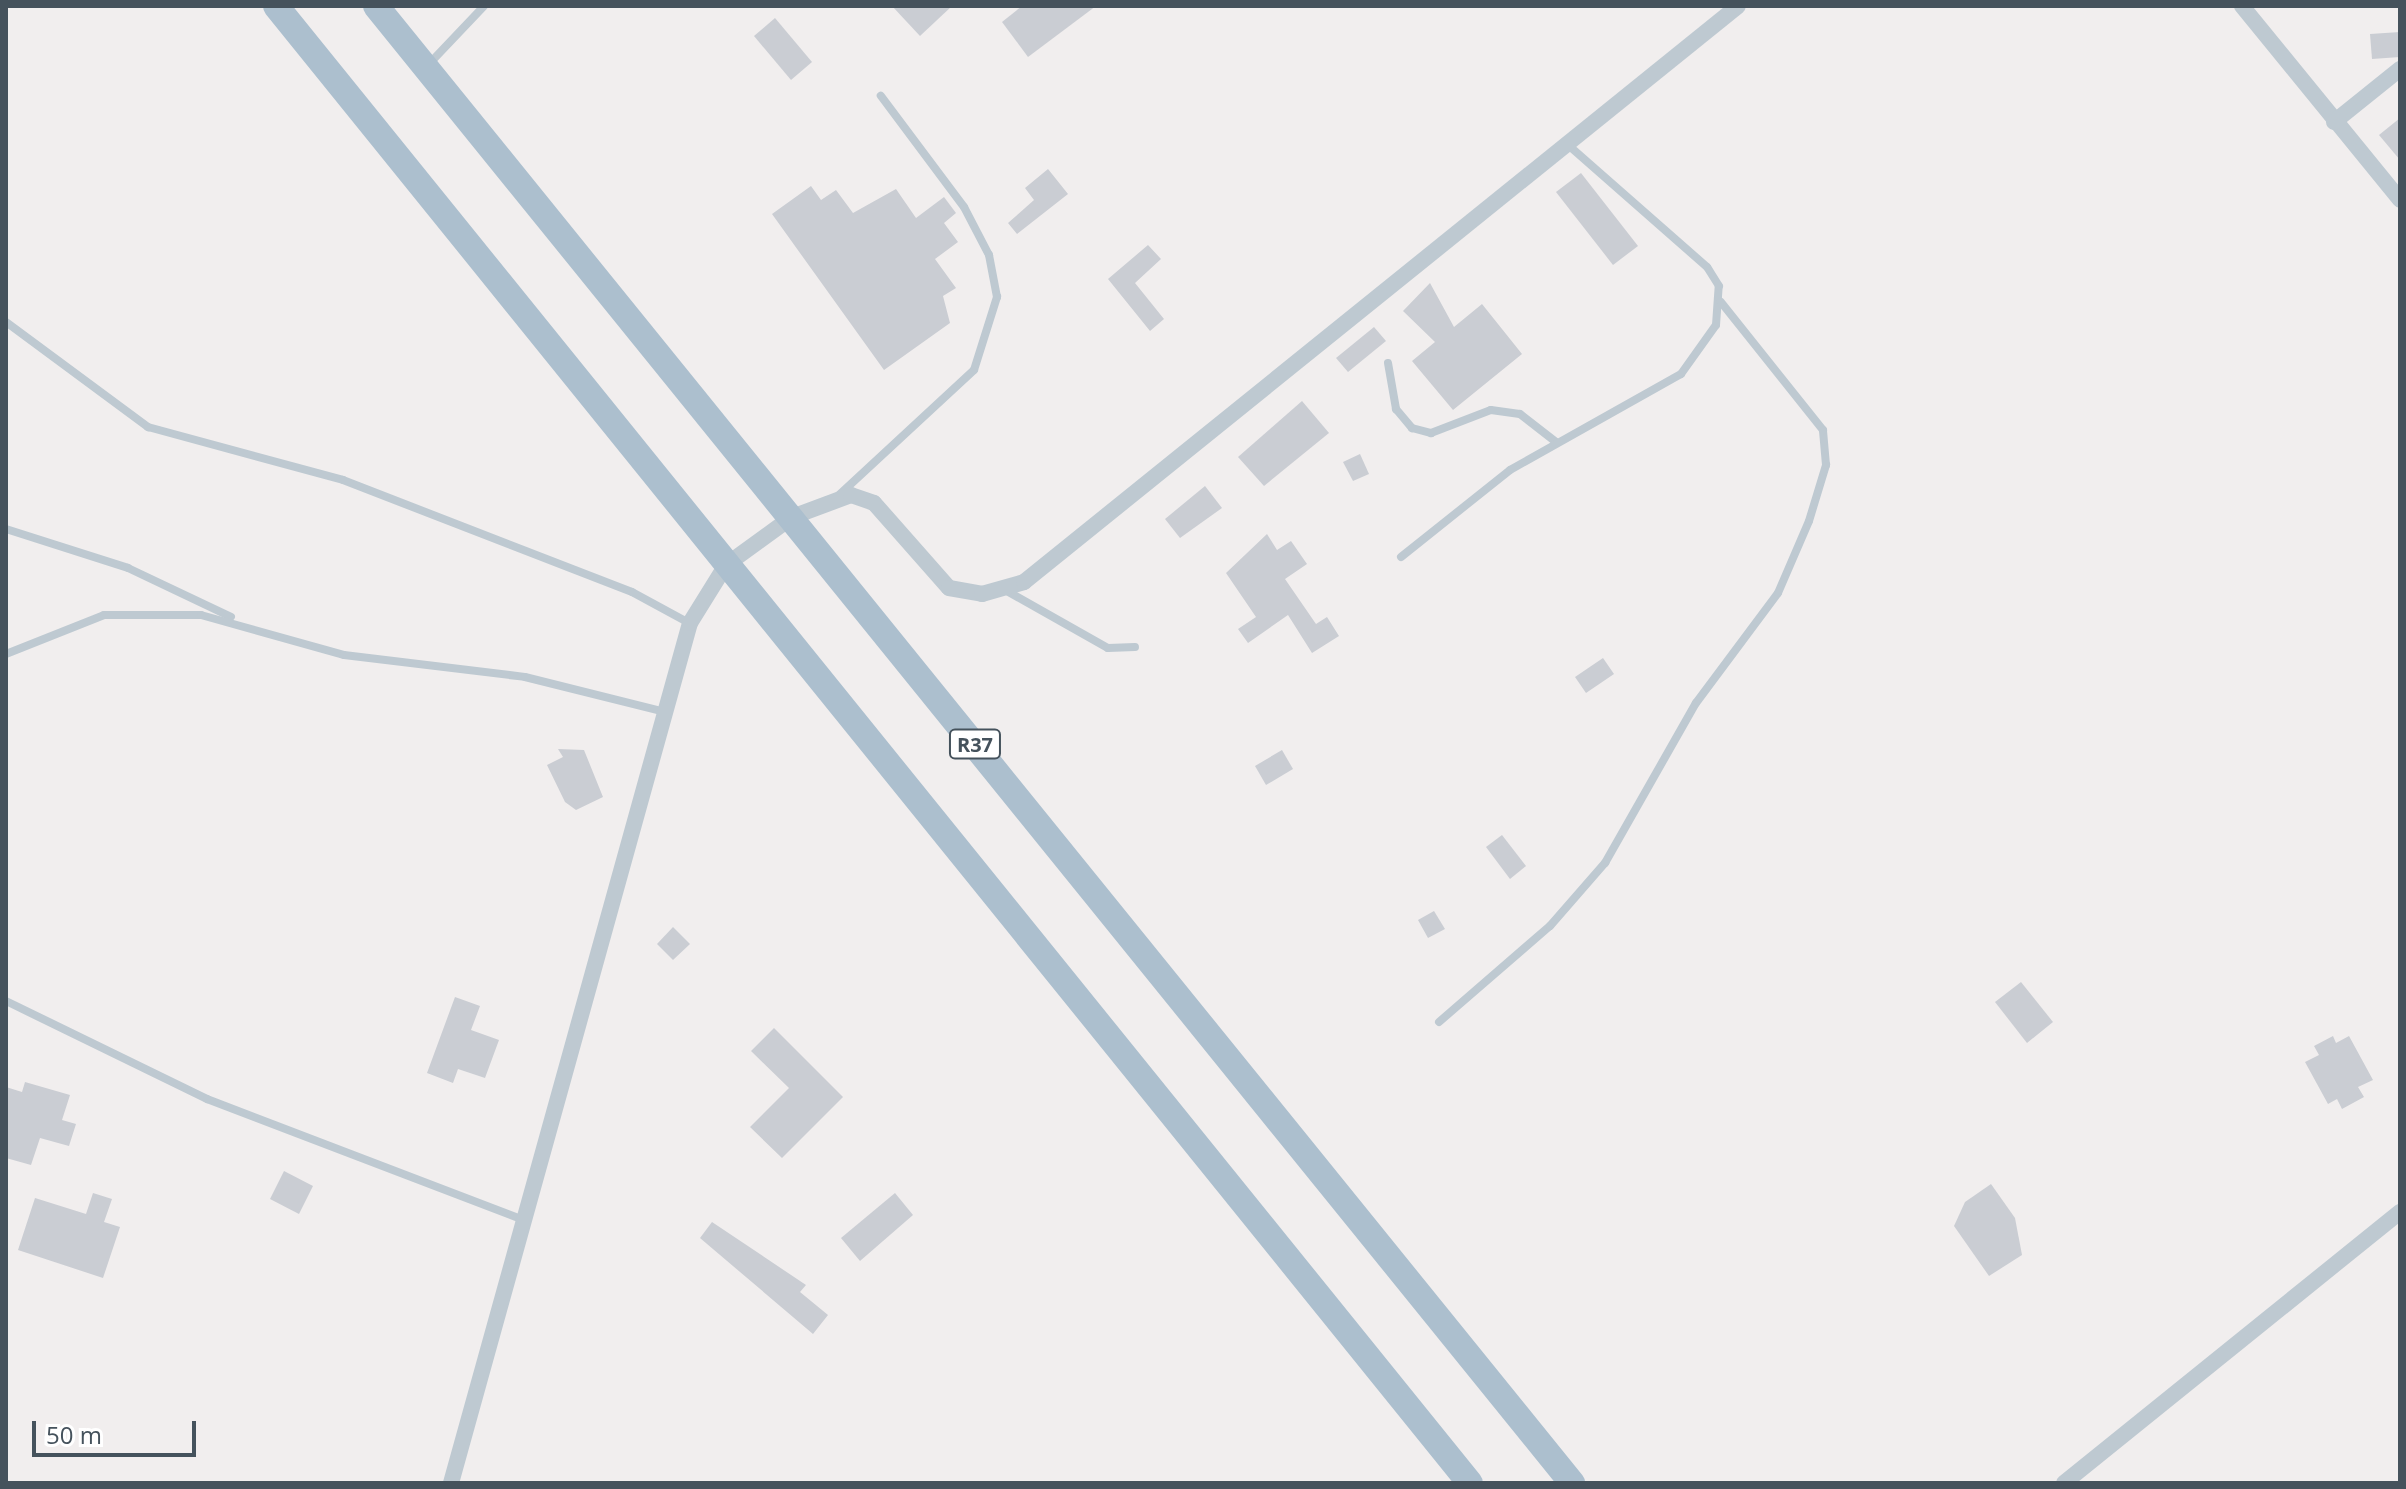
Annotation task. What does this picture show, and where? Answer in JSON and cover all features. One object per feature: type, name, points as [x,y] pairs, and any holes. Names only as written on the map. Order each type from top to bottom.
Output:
[{"type":"main road","points":[[276,6],[1470,1483]]},
{"type":"main road","name":"R37","points":[[376,6],[1572,1483]]},
{"type":"street","points":[[451,1483],[690,623],[726,565],[792,517],[838,495],[874,503],[949,588],[1005,590],[1077,541],[1738,6]]},
{"type":"street","points":[[2242,6],[2400,200]]},
{"type":"street","points":[[2334,122],[2400,69]]},
{"type":"street","points":[[2064,1483],[2400,1212]]},
{"type":"lane","points":[[426,67],[484,6]]},
{"type":"lane","points":[[838,495],[974,370],[997,297],[989,255],[964,207],[881,96]]},
{"type":"lane","points":[[1401,557],[1556,442],[1681,374],[1703,352],[1721,302],[1719,286],[1681,239],[1566,144]]},
{"type":"lane","points":[[1439,1022],[1550,926],[1605,863],[1696,703],[1778,593],[1809,521],[1826,465],[1823,430],[1721,302]]},
{"type":"lane","points":[[6,322],[148,427],[343,480],[632,592],[690,623]]},
{"type":"lane","points":[[1388,363],[1396,409],[1412,428],[1431,433],[1491,410],[1520,414],[1556,442]]},
{"type":"lane","points":[[6,529],[128,568],[242,623],[344,655],[525,677],[666,712]]},
{"type":"lane","points":[[1005,590],[1108,648],[1135,647]]},
{"type":"lane","points":[[6,654],[104,615],[242,623]]},
{"type":"lane","points":[[6,1001],[207,1099],[525,1220]]},
{"type":"building","points":[[892,6],[952,6],[920,36]]},
{"type":"building","points":[[1022,6],[1096,6],[1028,57],[1002,22]]},
{"type":"building","points":[[775,18],[812,62],[791,80],[754,36]]},
{"type":"building","points":[[2400,32],[2400,57],[2372,59],[2370,34]]},
{"type":"building","points":[[2400,118],[2400,160],[2379,135]]},
{"type":"building","points":[[1048,169],[1068,194],[1017,234],[1008,223],[1034,200],[1025,188]]},
{"type":"building","points":[[1581,173],[1638,246],[1613,265],[1556,192]]},
{"type":"building","points":[[811,186],[821,200],[836,190],[853,213],[896,189],[916,218],[944,197],[956,213],[944,223],[958,242],[935,259],[956,288],[943,296],[950,323],[884,370],[772,214]]},
{"type":"building","points":[[1148,245],[1161,259],[1135,283],[1164,319],[1150,331],[1108,279]]},
{"type":"building","points":[[1430,283],[1454,327],[1482,304],[1522,354],[1453,410],[1412,361],[1435,342],[1403,311]]},
{"type":"building","points":[[1374,327],[1386,341],[1348,372],[1336,358]]},
{"type":"building","points":[[1302,401],[1329,433],[1264,486],[1238,457]]},
{"type":"building","points":[[1360,454],[1369,474],[1353,481],[1343,462]]},
{"type":"building","points":[[1205,486],[1222,508],[1180,538],[1165,519]]},
{"type":"building","points":[[1267,534],[1277,550],[1291,541],[1307,564],[1285,579],[1316,624],[1327,617],[1339,636],[1312,653],[1288,615],[1248,643],[1238,629],[1256,617],[1226,573]]},
{"type":"building","points":[[1603,658],[1614,674],[1586,693],[1575,677]]},
{"type":"building","points":[[558,749],[584,750],[603,797],[576,810],[565,802],[547,765],[563,757]]},
{"type":"building","points":[[1282,750],[1293,769],[1266,785],[1255,766]]},
{"type":"building","points":[[1502,835],[1526,866],[1510,879],[1486,847]]},
{"type":"building","points":[[1434,911],[1445,929],[1428,938],[1418,920]]},
{"type":"building","points":[[673,927],[690,944],[673,960],[657,944]]},
{"type":"building","points":[[2021,982],[2053,1022],[2027,1043],[1995,1002]]},
{"type":"building","points":[[455,997],[480,1006],[471,1030],[499,1040],[485,1078],[458,1069],[453,1083],[427,1073]]},
{"type":"building","points":[[774,1028],[843,1097],[782,1158],[750,1127],[789,1088],[751,1051]]},
{"type":"building","points":[[2333,1036],[2336,1043],[2349,1036],[2373,1080],[2358,1087],[2364,1097],[2342,1109],[2337,1099],[2328,1104],[2305,1062],[2319,1055],[2314,1046]]},
{"type":"building","points":[[25,1082],[70,1095],[62,1120],[76,1124],[69,1146],[40,1138],[31,1165],[6,1158],[6,1087],[22,1092]]},
{"type":"building","points":[[284,1171],[313,1186],[299,1214],[270,1199]]},
{"type":"building","points":[[1991,1184],[2015,1218],[2022,1255],[1989,1276],[1954,1226],[1965,1202]]},
{"type":"building","points":[[93,1193],[112,1199],[104,1222],[120,1227],[103,1278],[18,1250],[35,1198],[86,1214]]},
{"type":"building","points":[[895,1193],[913,1215],[860,1261],[841,1238]]},
{"type":"building","points":[[712,1222],[806,1285],[800,1292],[828,1315],[813,1334],[700,1238]]}]
